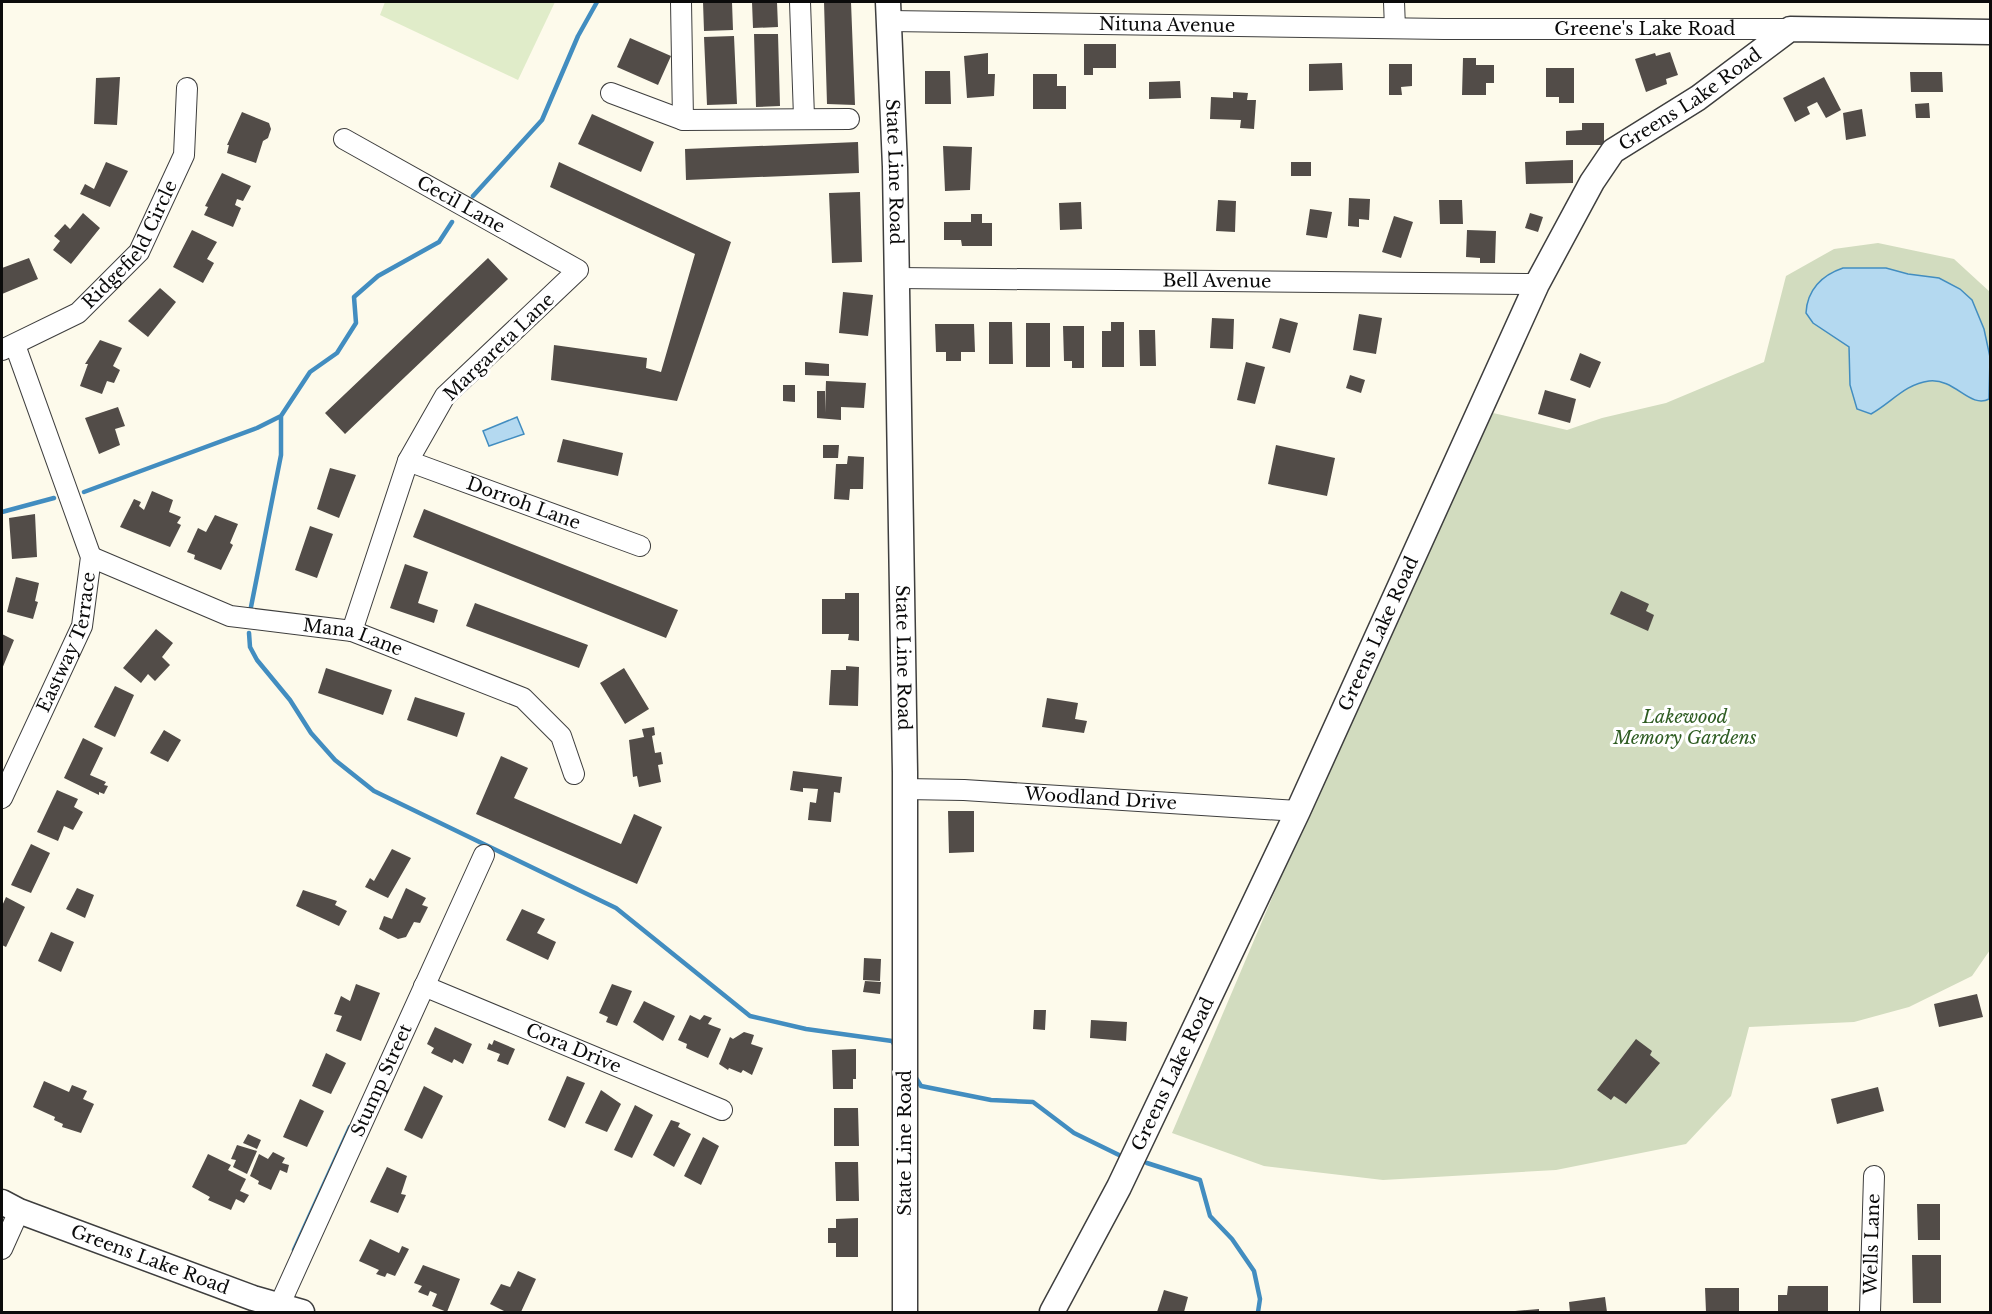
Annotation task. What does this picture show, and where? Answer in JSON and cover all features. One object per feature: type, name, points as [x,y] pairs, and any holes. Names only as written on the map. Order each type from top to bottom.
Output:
[{"type":"street","points":[[681,2],[683,120]]},
{"type":"street","points":[[800,2],[804,117]]},
{"type":"street","points":[[1394,2],[1395,28]]},
{"type":"street","name":"Nituna Avenue","points":[[888,11],[1444,29]]},
{"type":"street","name":"State Line Road","points":[[888,11],[897,278],[905,789],[905,1312]]},
{"type":"street","name":"Greene's Lake Road","points":[[1444,29],[1790,29],[1990,32]]},
{"type":"street","name":"Greens Lake Road","points":[[1052,1312],[1119,1187],[1298,811],[1537,284],[1592,182],[1613,151],[1698,98],[1790,29]]},
{"type":"street","name":"Ridgefield Circle","points":[[8,347],[78,314],[139,252],[184,155],[187,88]]},
{"type":"street","points":[[611,93],[683,120],[804,117],[849,119]]},
{"type":"street","name":"Cecil Lane","points":[[344,139],[578,270]]},
{"type":"street","name":"Margareta Lane","points":[[352,631],[408,461],[445,396],[578,270]]},
{"type":"street","name":"Bell Avenue","points":[[897,278],[1537,284]]},
{"type":"street","name":"Eastway Terrace","points":[[2,798],[82,626],[91,557],[8,347]]},
{"type":"street","name":"Dorroh Lane","points":[[408,461],[640,546]]},
{"type":"street","name":"Mana Lane","points":[[91,557],[230,616],[352,631],[523,698],[561,736],[574,774]]},
{"type":"street","name":"Woodland Drive","points":[[905,789],[964,790],[1298,811]]},
{"type":"street","name":"Stump Street","points":[[290,1309],[424,986],[484,855]]},
{"type":"street","name":"Cora Drive","points":[[424,986],[722,1110]]},
{"type":"street","name":"Wells Lane","points":[[1870,1312],[1874,1176]]},
{"type":"street","points":[[2,1249],[10,1206]]},
{"type":"street","name":"Greens Lake Road","points":[[10,1206],[250,1305],[290,1309]]},
{"type":"green space","points":[[385,2],[555,2],[518,80],[380,15]]},
{"type":"green space","name":"Lakewood Memory Gardens","points":[[1878,243],[1954,259],[1990,292],[1990,950],[1972,976],[1909,1007],[1854,1022],[1749,1027],[1731,1096],[1686,1144],[1556,1170],[1383,1180],[1264,1166],[1172,1133],[1301,830],[1493,413],[1567,430],[1602,418],[1666,403],[1764,362],[1786,276],[1834,249]]},
{"type":"water","points":[[1843,268],[1886,268],[1908,274],[1939,278],[1960,289],[1972,300],[1984,329],[1990,357],[1989,399],[1975,400],[1947,384],[1929,381],[1905,390],[1871,414],[1857,409],[1850,385],[1849,347],[1813,323],[1806,313],[1809,297],[1817,284],[1828,275]]},
{"type":"water","points":[[517,417],[524,434],[489,446],[483,431]]},
{"type":"building","points":[[703,2],[732,2],[733,30],[704,31]]},
{"type":"building","points":[[752,2],[777,2],[778,27],[753,28]]},
{"type":"building","points":[[824,2],[851,2],[855,105],[827,104]]},
{"type":"building","points":[[754,34],[778,34],[780,106],[756,107]]},
{"type":"building","points":[[734,36],[737,104],[707,105],[704,37]]},
{"type":"building","points":[[630,38],[671,56],[658,85],[617,67]]},
{"type":"building","points":[[1084,44],[1116,44],[1116,68],[1093,68],[1093,75],[1084,75]]},
{"type":"building","points":[[1670,52],[1678,75],[1666,79],[1667,84],[1646,92],[1635,59],[1655,53],[1656,56]]},
{"type":"building","points":[[988,53],[988,74],[995,74],[994,96],[967,98],[964,56]]},
{"type":"building","points":[[1463,58],[1476,58],[1476,65],[1494,65],[1494,83],[1486,83],[1486,95],[1462,95]]},
{"type":"building","points":[[1342,63],[1343,90],[1309,91],[1309,64]]},
{"type":"building","points":[[1389,64],[1412,64],[1412,86],[1401,87],[1402,95],[1389,95]]},
{"type":"building","points":[[1546,68],[1574,68],[1574,103],[1559,103],[1559,97],[1546,97]]},
{"type":"building","points":[[925,71],[950,71],[951,104],[925,104]]},
{"type":"building","points":[[1910,72],[1942,72],[1943,92],[1911,92]]},
{"type":"building","points":[[1033,74],[1057,74],[1057,86],[1066,86],[1066,109],[1033,109]]},
{"type":"building","points":[[120,77],[117,125],[94,124],[96,78]]},
{"type":"building","points":[[1824,77],[1841,110],[1826,118],[1817,102],[1807,107],[1810,114],[1795,122],[1783,98]]},
{"type":"building","points":[[1180,81],[1181,98],[1149,99],[1149,82]]},
{"type":"building","points":[[1233,92],[1248,93],[1247,100],[1256,100],[1254,129],[1240,128],[1241,120],[1210,119],[1211,97],[1233,98]]},
{"type":"building","points":[[1929,103],[1930,118],[1916,118],[1915,104]]},
{"type":"building","points":[[1862,109],[1866,136],[1846,140],[1843,113]]},
{"type":"building","points":[[242,112],[269,123],[271,129],[268,138],[263,141],[256,163],[227,153],[229,145],[227,145]]},
{"type":"building","points":[[592,114],[654,142],[641,172],[578,144]]},
{"type":"building","points":[[1582,123],[1604,123],[1604,145],[1566,145],[1566,131],[1582,130]]},
{"type":"building","points":[[858,142],[859,173],[686,180],[685,149]]},
{"type":"building","points":[[943,146],[972,147],[970,190],[945,191]]},
{"type":"building","points":[[1573,160],[1573,183],[1526,184],[1525,162]]},
{"type":"building","points":[[106,162],[128,171],[110,207],[80,194],[85,184],[94,189]]},
{"type":"building","points":[[559,162],[731,242],[677,401],[551,380],[554,345],[647,358],[646,368],[661,372],[695,254],[550,187]]},
{"type":"building","points":[[1291,162],[1311,162],[1311,176],[1291,176]]},
{"type":"building","points":[[222,173],[251,186],[243,201],[237,199],[235,205],[241,208],[233,227],[204,215],[208,207],[205,206]]},
{"type":"building","points":[[860,192],[862,262],[832,263],[829,193]]},
{"type":"building","points":[[1349,198],[1370,199],[1369,220],[1359,219],[1359,227],[1348,226]]},
{"type":"building","points":[[1218,200],[1236,201],[1235,232],[1216,231]]},
{"type":"building","points":[[1439,200],[1462,200],[1463,224],[1440,224]]},
{"type":"building","points":[[1081,202],[1082,229],[1060,230],[1059,203]]},
{"type":"building","points":[[1310,209],[1332,212],[1327,238],[1306,235]]},
{"type":"building","points":[[83,213],[100,228],[71,264],[53,250],[60,241],[54,236],[65,224],[70,229]]},
{"type":"building","points":[[1530,213],[1543,217],[1538,232],[1525,228]]},
{"type":"building","points":[[971,214],[982,214],[982,223],[992,223],[992,246],[962,246],[961,240],[944,240],[944,222],[971,222]]},
{"type":"building","points":[[1394,216],[1413,222],[1401,258],[1382,252]]},
{"type":"building","points":[[192,230],[217,242],[207,259],[214,263],[203,283],[173,267]]},
{"type":"building","points":[[1467,230],[1496,231],[1495,263],[1480,263],[1480,258],[1466,257]]},
{"type":"building","points":[[29,258],[38,279],[2,294],[2,268]]},
{"type":"building","points":[[488,258],[508,279],[345,434],[325,413]]},
{"type":"building","points":[[160,288],[176,302],[148,337],[128,321]]},
{"type":"building","points":[[843,292],[873,295],[868,336],[839,333]]},
{"type":"building","points":[[1359,314],[1382,318],[1376,354],[1353,350]]},
{"type":"building","points":[[1212,318],[1234,319],[1233,349],[1210,348]]},
{"type":"building","points":[[1280,318],[1298,323],[1290,353],[1272,348]]},
{"type":"building","points":[[989,322],[1012,322],[1013,364],[989,364]]},
{"type":"building","points":[[1111,322],[1124,322],[1124,367],[1102,367],[1102,331],[1111,331]]},
{"type":"building","points":[[1026,323],[1050,323],[1050,367],[1026,367]]},
{"type":"building","points":[[935,324],[974,324],[975,352],[961,352],[961,361],[946,361],[946,352],[936,352]]},
{"type":"building","points":[[1063,326],[1084,326],[1084,368],[1072,368],[1072,361],[1064,361]]},
{"type":"building","points":[[1139,330],[1155,330],[1156,366],[1140,366]]},
{"type":"building","points":[[100,340],[122,348],[113,366],[120,370],[114,383],[107,381],[102,394],[80,386],[88,364],[85,364]]},
{"type":"building","points":[[1580,353],[1601,362],[1590,388],[1570,380]]},
{"type":"building","points":[[805,362],[829,364],[829,376],[805,375]]},
{"type":"building","points":[[1246,362],[1265,367],[1255,404],[1237,400]]},
{"type":"building","points":[[1350,375],[1365,380],[1361,393],[1346,388]]},
{"type":"building","points":[[826,381],[866,383],[864,408],[841,407],[841,420],[817,418],[817,391],[825,391],[825,413]]},
{"type":"building","points":[[783,385],[795,385],[795,402],[783,401]]},
{"type":"building","points":[[1545,390],[1576,399],[1570,423],[1538,414]]},
{"type":"building","points":[[118,407],[125,426],[115,429],[120,445],[99,454],[85,418]]},
{"type":"building","points":[[563,439],[623,453],[618,476],[557,462]]},
{"type":"building","points":[[823,445],[839,445],[838,458],[823,458]]},
{"type":"building","points":[[1276,445],[1335,458],[1327,496],[1268,484]]},
{"type":"building","points":[[848,456],[864,457],[863,489],[850,489],[849,500],[834,499],[836,464],[847,464]]},
{"type":"building","points":[[330,468],[356,475],[339,518],[317,509]]},
{"type":"building","points":[[152,491],[173,500],[169,512],[181,517],[177,523],[181,525],[170,547],[120,527],[134,499],[141,502],[139,506],[144,510]]},
{"type":"building","points":[[424,509],[678,610],[666,638],[413,537]]},
{"type":"building","points":[[35,514],[37,557],[12,559],[9,518]]},
{"type":"building","points":[[215,515],[238,524],[230,543],[233,545],[221,570],[194,559],[195,555],[187,552],[198,528],[206,532]]},
{"type":"building","points":[[310,526],[333,534],[317,578],[295,570]]},
{"type":"building","points":[[405,564],[428,572],[418,603],[438,610],[434,623],[390,608]]},
{"type":"building","points":[[16,577],[39,583],[35,601],[38,602],[33,619],[7,612]]},
{"type":"building","points":[[1621,591],[1649,604],[1646,611],[1654,615],[1648,631],[1610,614]]},
{"type":"building","points":[[845,593],[859,593],[859,641],[848,640],[849,634],[822,634],[822,599],[845,599]]},
{"type":"building","points":[[475,603],[588,645],[579,668],[466,626]]},
{"type":"building","points":[[156,629],[173,643],[162,657],[170,665],[155,681],[148,674],[141,683],[123,668]]},
{"type":"building","points":[[2,634],[14,640],[2,669]]},
{"type":"building","points":[[846,666],[859,667],[858,706],[829,705],[831,670],[846,670]]},
{"type":"building","points":[[326,668],[392,690],[383,715],[318,693]]},
{"type":"building","points":[[624,668],[649,709],[625,724],[600,683]]},
{"type":"building","points":[[115,686],[134,695],[115,737],[94,727]]},
{"type":"building","points":[[415,697],[465,713],[457,737],[407,720]]},
{"type":"building","points":[[1047,698],[1078,703],[1075,719],[1087,721],[1084,733],[1042,727]]},
{"type":"building","points":[[654,727],[655,735],[652,736],[655,753],[661,752],[663,764],[658,765],[661,782],[639,787],[637,776],[633,777],[629,740],[644,737],[642,729]]},
{"type":"building","points":[[164,730],[181,740],[168,762],[150,753]]},
{"type":"building","points":[[83,738],[103,748],[90,775],[106,782],[104,785],[108,786],[104,794],[99,792],[99,795],[64,778]]},
{"type":"building","points":[[501,756],[528,768],[514,798],[621,844],[634,814],[662,827],[637,884],[476,814]]},
{"type":"building","points":[[793,771],[842,777],[840,793],[834,792],[831,822],[808,820],[810,802],[816,803],[818,789],[803,788],[803,792],[790,790]]},
{"type":"building","points":[[57,790],[78,799],[74,807],[83,812],[73,830],[64,826],[58,841],[37,832]]},
{"type":"building","points":[[948,811],[974,811],[974,852],[949,853]]},
{"type":"building","points":[[31,844],[50,853],[31,893],[11,885]]},
{"type":"building","points":[[392,849],[411,858],[388,898],[365,887],[370,878],[374,881]]},
{"type":"building","points":[[77,888],[94,895],[85,918],[66,909]]},
{"type":"building","points":[[406,888],[426,898],[422,905],[428,907],[420,923],[414,922],[406,937],[398,939],[379,929],[384,916],[392,919]]},
{"type":"building","points":[[303,890],[337,901],[335,905],[347,911],[339,926],[296,906]]},
{"type":"building","points":[[6,897],[25,907],[6,947],[2,945],[2,906]]},
{"type":"building","points":[[522,909],[545,919],[537,933],[556,942],[548,960],[506,940]]},
{"type":"building","points":[[51,932],[74,942],[61,972],[38,961]]},
{"type":"building","points":[[864,958],[881,959],[880,981],[863,980]]},
{"type":"building","points":[[865,981],[881,982],[880,994],[863,992]]},
{"type":"building","points":[[356,984],[380,993],[361,1041],[336,1031],[342,1016],[334,1014],[341,996],[350,1001]]},
{"type":"building","points":[[612,984],[632,991],[617,1026],[606,1022],[608,1017],[599,1013]]},
{"type":"building","points":[[1977,994],[1983,1017],[1939,1027],[1934,1004]]},
{"type":"building","points":[[644,1001],[675,1016],[663,1041],[633,1022]]},
{"type":"building","points":[[1034,1010],[1046,1010],[1045,1030],[1033,1029]]},
{"type":"building","points":[[690,1015],[700,1020],[704,1015],[712,1018],[708,1024],[721,1029],[708,1058],[686,1048],[687,1044],[678,1040]]},
{"type":"building","points":[[1091,1020],[1127,1022],[1126,1041],[1090,1038]]},
{"type":"building","points":[[435,1027],[472,1044],[463,1064],[454,1059],[452,1063],[431,1053],[434,1048],[427,1044]]},
{"type":"building","points":[[744,1032],[754,1035],[751,1044],[763,1048],[752,1075],[743,1070],[741,1073],[729,1068],[728,1070],[719,1064],[730,1037],[733,1039]]},
{"type":"building","points":[[1636,1039],[1652,1051],[1650,1055],[1660,1063],[1626,1104],[1614,1096],[1611,1100],[1597,1090]]},
{"type":"building","points":[[494,1040],[515,1049],[508,1065],[497,1061],[500,1054],[487,1049],[489,1043],[492,1045]]},
{"type":"building","points":[[856,1049],[856,1079],[853,1079],[853,1089],[833,1089],[832,1050]]},
{"type":"building","points":[[326,1053],[346,1063],[331,1094],[312,1086]]},
{"type":"building","points":[[567,1076],[585,1083],[565,1128],[548,1120]]},
{"type":"building","points":[[44,1081],[69,1092],[72,1085],[87,1091],[83,1099],[94,1104],[81,1133],[62,1127],[63,1124],[54,1120],[55,1117],[33,1107]]},
{"type":"building","points":[[424,1086],[443,1096],[422,1139],[404,1130]]},
{"type":"building","points":[[1878,1087],[1884,1111],[1837,1124],[1831,1099]]},
{"type":"building","points":[[601,1090],[621,1104],[607,1132],[585,1123]]},
{"type":"building","points":[[300,1099],[324,1111],[307,1147],[283,1137]]},
{"type":"building","points":[[635,1105],[653,1115],[632,1158],[614,1150]]},
{"type":"building","points":[[834,1108],[858,1108],[859,1146],[834,1146]]},
{"type":"building","points":[[671,1120],[680,1123],[678,1127],[691,1134],[674,1167],[653,1155]]},
{"type":"building","points":[[248,1134],[261,1140],[257,1149],[243,1143]]},
{"type":"building","points":[[703,1137],[719,1146],[701,1185],[684,1176]]},
{"type":"building","points":[[237,1145],[257,1151],[247,1174],[233,1167],[236,1160],[231,1159]]},
{"type":"building","points":[[273,1152],[285,1158],[282,1163],[289,1165],[287,1173],[280,1170],[271,1190],[258,1184],[259,1181],[250,1176],[259,1154],[268,1159]]},
{"type":"building","points":[[208,1154],[231,1165],[228,1170],[246,1179],[240,1191],[249,1195],[244,1203],[236,1199],[231,1210],[208,1200],[210,1197],[192,1187]]},
{"type":"building","points":[[835,1162],[858,1162],[859,1201],[836,1201]]},
{"type":"building","points":[[387,1167],[407,1176],[401,1194],[406,1195],[398,1213],[370,1202]]},
{"type":"building","points":[[1917,1204],[1940,1204],[1940,1240],[1918,1240]]},
{"type":"building","points":[[858,1218],[858,1257],[836,1257],[836,1243],[828,1243],[828,1228],[836,1228],[836,1219]]},
{"type":"building","points":[[370,1239],[399,1253],[402,1246],[409,1249],[395,1276],[387,1273],[385,1277],[376,1274],[379,1270],[359,1261]]},
{"type":"building","points":[[1912,1255],[1941,1255],[1941,1303],[1913,1303]]},
{"type":"building","points":[[423,1265],[460,1279],[447,1312],[432,1306],[437,1294],[430,1291],[428,1296],[418,1292],[422,1286],[414,1283]]},
{"type":"building","points":[[518,1271],[536,1279],[521,1312],[506,1312],[490,1304],[501,1284],[510,1287]]},
{"type":"building","points":[[1788,1286],[1828,1286],[1828,1311],[1778,1311],[1778,1295],[1787,1295]]},
{"type":"building","points":[[1705,1288],[1739,1288],[1739,1312],[1706,1312]]},
{"type":"building","points":[[1164,1290],[1188,1297],[1184,1312],[1157,1312]]},
{"type":"building","points":[[1605,1297],[1607,1312],[1570,1312],[1569,1302]]},
{"type":"building","points":[[1539,1309],[1539,1312],[1515,1312],[1515,1311]]},
{"type":"waterway","points":[[473,196],[542,120],[578,36],[597,2]]},
{"type":"waterway","points":[[84,492],[257,428],[281,416],[310,372],[337,353],[356,323],[354,297],[378,276],[439,242],[452,222]]},
{"type":"waterway","points":[[251,607],[281,455],[281,416]]},
{"type":"waterway","points":[[2,512],[54,498]]},
{"type":"waterway","points":[[249,633],[250,647],[257,660],[290,700],[311,733],[335,760],[374,791],[616,908],[750,1016],[806,1029],[892,1041],[894,1044]]},
{"type":"waterway","points":[[916,1078],[921,1086],[991,1100],[1033,1102],[1074,1133],[1119,1155]]},
{"type":"waterway","points":[[294,1250],[350,1127]]},
{"type":"waterway","points":[[1147,1163],[1200,1180],[1210,1216],[1232,1239],[1254,1271],[1260,1299],[1258,1312]]}]
